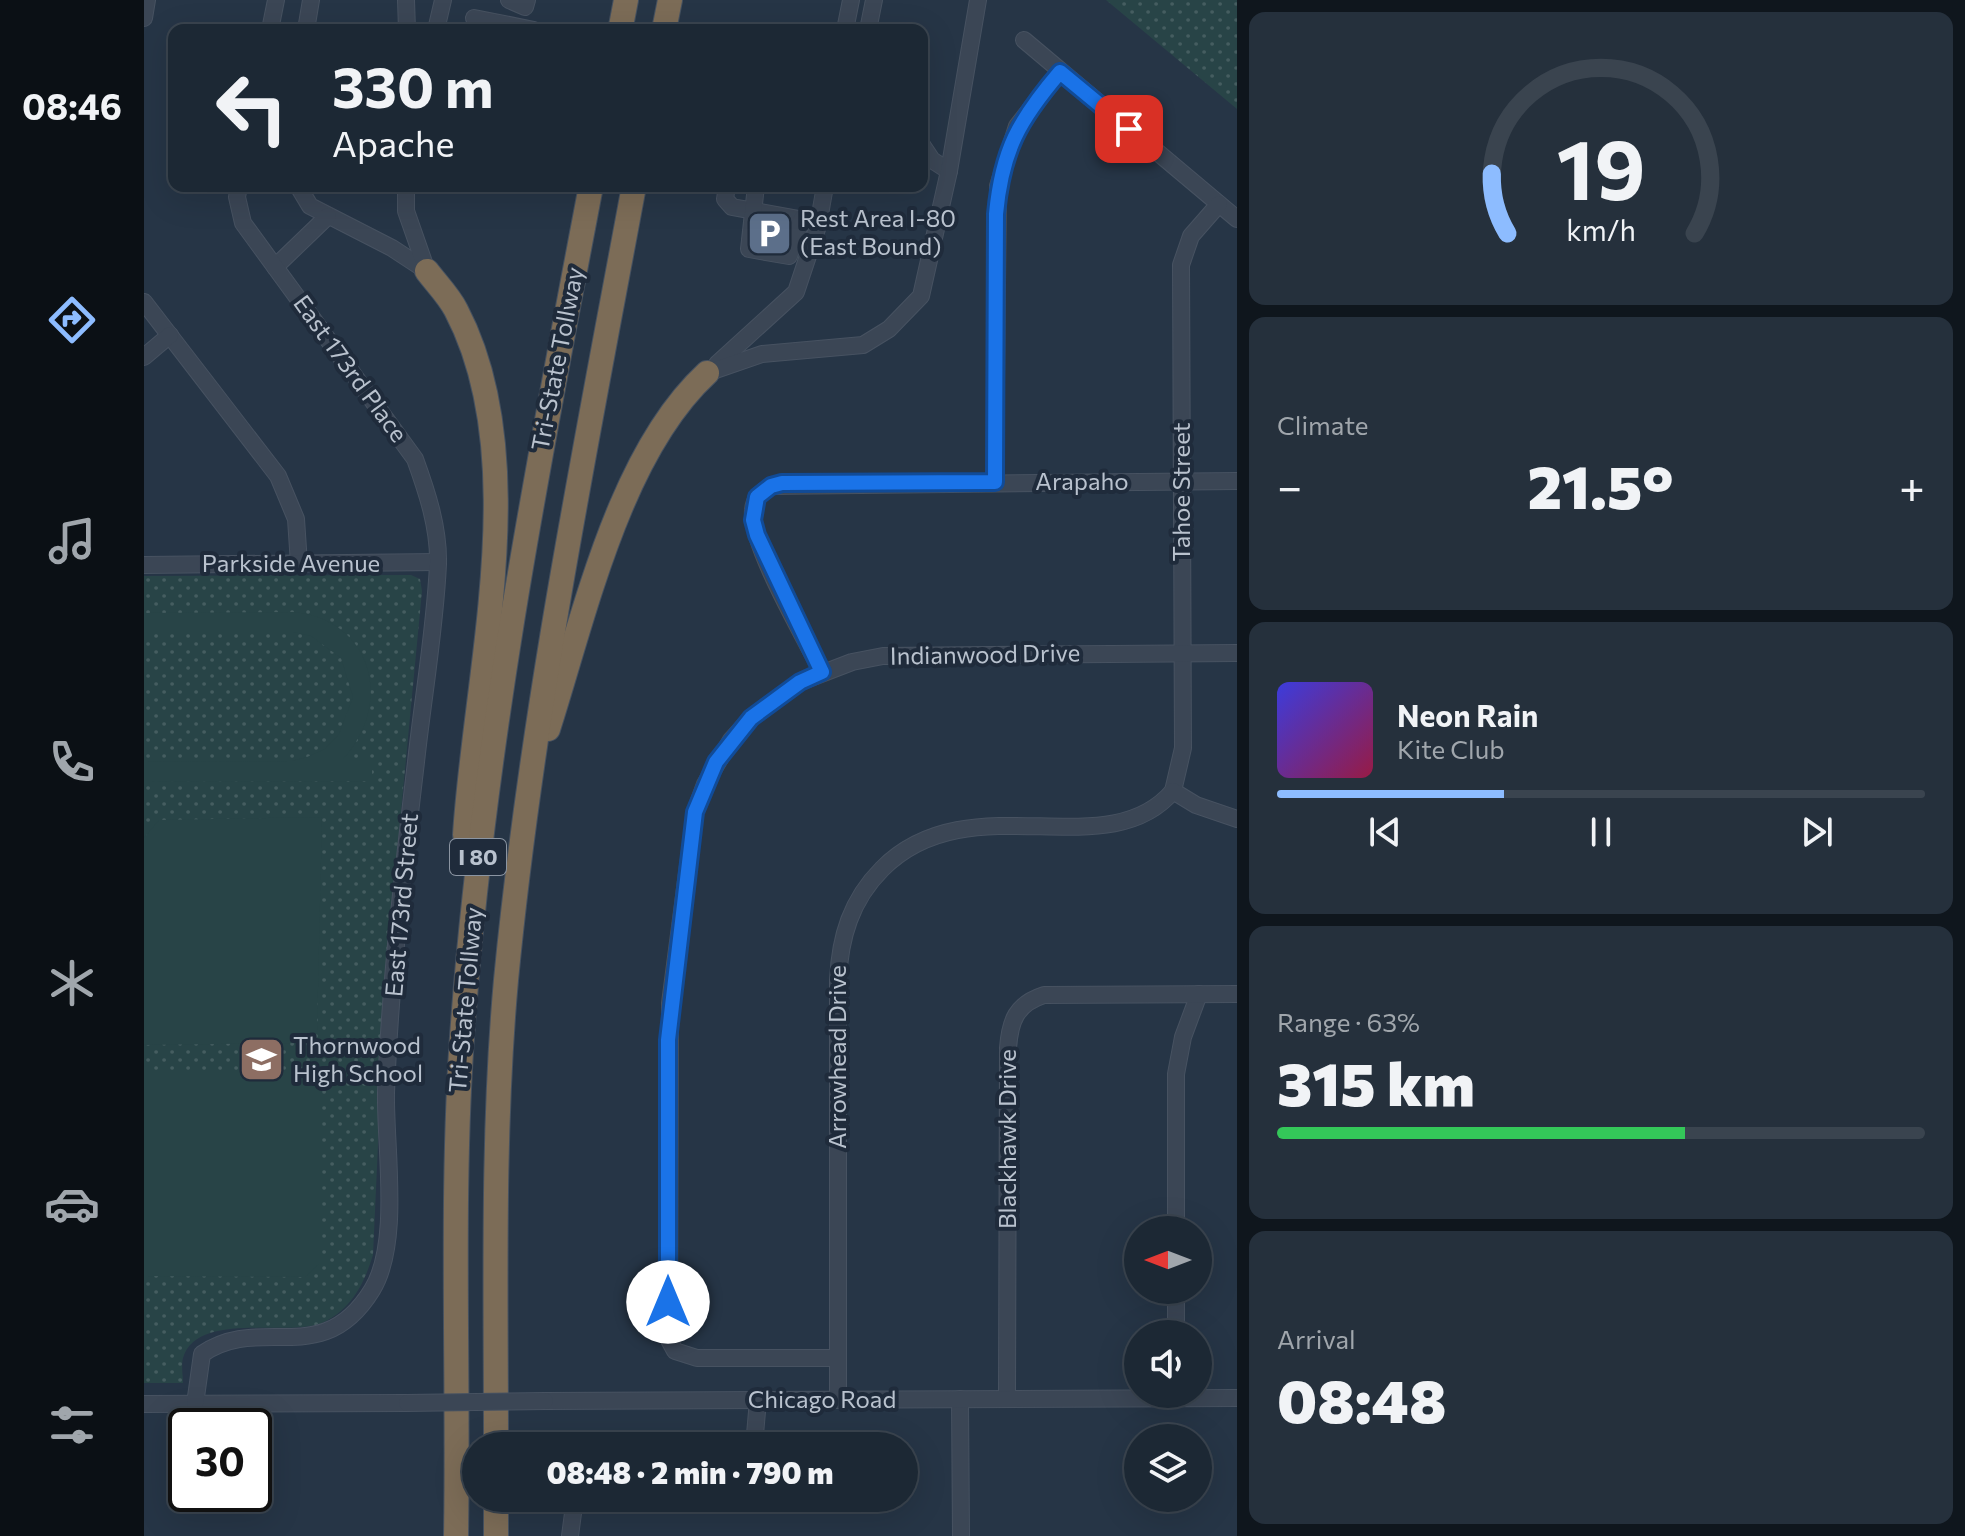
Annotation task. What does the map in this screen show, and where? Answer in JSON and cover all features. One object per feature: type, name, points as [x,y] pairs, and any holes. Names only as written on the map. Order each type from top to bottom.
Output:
[{"type":"highway","points":[[621,24],[626,0]]},
{"type":"highway","points":[[665,24],[670,0]]},
{"type":"highway","name":"Tri-State Tollway","points":[[456,1536],[456,1131],[468,958],[486,779],[501,672],[590,192]]},
{"type":"highway","name":"Tri-State Tollway","points":[[496,1432],[498,1112],[506,983],[526,796],[552,619],[633,192]]},
{"type":"highway","points":[[427,271],[455,307],[476,355],[495,453],[495,555],[470,756],[462,883],[468,958]]},
{"type":"highway","points":[[526,796],[608,538],[661,426],[707,373]]},
{"type":"highway","points":[[496,1512],[496,1536]]},
{"type":"street","points":[[144,16],[147,0]]},
{"type":"street","points":[[271,24],[276,0]]},
{"type":"street","points":[[307,24],[311,0]]},
{"type":"street","points":[[406,0],[407,24]]},
{"type":"street","points":[[437,24],[443,0]]},
{"type":"street","points":[[509,0],[526,4]]},
{"type":"street","points":[[846,24],[851,0]]},
{"type":"street","points":[[869,24],[874,0]]},
{"type":"street","points":[[707,373],[762,354],[863,345],[889,329],[921,296],[949,171],[978,0]]},
{"type":"street","points":[[474,18],[504,24]]},
{"type":"street","points":[[1024,40],[1237,219]]},
{"type":"street","points":[[995,482],[998,186],[1017,126],[1060,72]]},
{"type":"street","points":[[928,154],[949,171]]},
{"type":"street","name":"East 173rd Place","points":[[238,192],[243,223],[415,459],[431,504],[438,562]]},
{"type":"street","points":[[301,192],[305,201],[328,216],[392,248],[427,271]]},
{"type":"street","points":[[406,192],[406,211],[427,271]]},
{"type":"street","points":[[726,192],[732,207],[819,222]]},
{"type":"street","points":[[755,192],[749,249],[785,257],[793,253],[802,219]]},
{"type":"street","points":[[707,373],[796,292],[819,222],[822,192]]},
{"type":"street","name":"Tahoe Street","points":[[1173,791],[1181,771],[1183,748],[1181,265],[1191,236],[1219,204]]},
{"type":"street","points":[[275,267],[328,216]]},
{"type":"street","points":[[144,302],[278,476],[296,519],[299,564]]},
{"type":"street","points":[[144,357],[170,335]]},
{"type":"street","name":"Arapaho","points":[[822,672],[765,554],[753,520],[757,497],[771,486],[782,483],[1237,481]]},
{"type":"street","name":"Parkside Avenue","points":[[144,565],[438,562]]},
{"type":"street","name":"East 173rd Street","points":[[195,1404],[202,1354],[220,1342],[322,1335],[349,1321],[374,1288],[387,1245],[386,1093],[399,907],[438,562]]},
{"type":"street","name":"Indianwood Drive","points":[[838,1358],[697,1358],[675,1351],[668,1331],[668,1040],[695,812],[716,762],[751,718],[800,682],[852,662],[912,654],[1237,653]]},
{"type":"street","points":[[1173,791],[1196,805],[1237,819]]},
{"type":"street","name":"Arrowhead Drive","points":[[838,1400],[838,980],[839,951],[855,903],[889,862],[913,844],[935,835],[959,827],[985,825],[1113,824],[1155,808],[1173,791]]},
{"type":"street","points":[[1176,1216],[1176,1074],[1183,1037],[1199,994]]},
{"type":"street","name":"Blackhawk Drive","points":[[1007,1399],[1008,1048],[1014,1016],[1030,999],[1044,995],[1237,994]]},
{"type":"street","name":"Chicago Road","points":[[144,1404],[1124,1397]]},
{"type":"street","name":"Chicago Road","points":[[1212,1397],[1237,1398]]},
{"type":"street","points":[[960,1399],[961,1536]]},
{"type":"street","points":[[755,1432],[758,1400]]},
{"type":"street","points":[[570,1536],[573,1512]]},
{"type":"green space","points":[[1106,0],[1237,0],[1237,109]]},
{"type":"green space","name":"Thornwood High School","points":[[411,575],[420,579],[422,591],[386,969],[373,1255],[355,1295],[332,1318],[307,1327],[245,1328],[206,1335],[192,1344],[183,1358],[183,1383],[144,1383],[144,576]]},
{"type":"green space","points":[[293,612],[320,618],[342,630],[357,647],[367,668],[371,690],[368,714],[359,737],[343,759],[372,759],[372,781],[144,782],[144,762],[292,761],[325,749],[339,734],[353,697],[341,658],[311,636],[293,632],[144,632],[144,613]]},
{"type":"green space","points":[[322,817],[317,1031],[303,1043],[144,1045],[144,838],[159,820]]},
{"type":"green space","points":[[144,1073],[319,1073],[319,1264],[305,1277],[144,1276]]},
{"type":"place","name":"Rest Area I-80 (East Bound)","points":[[769,233]]},
{"type":"place","name":"Thornwood High School","points":[[262,1060]]},
{"type":"route","points":[[668,1302],[670,1003],[695,812],[705,784],[731,740],[774,699],[822,672],[757,535],[753,507],[762,491],[782,483],[995,482],[996,214],[998,186],[1010,144],[1029,108],[1060,72],[1129,129]]}]
